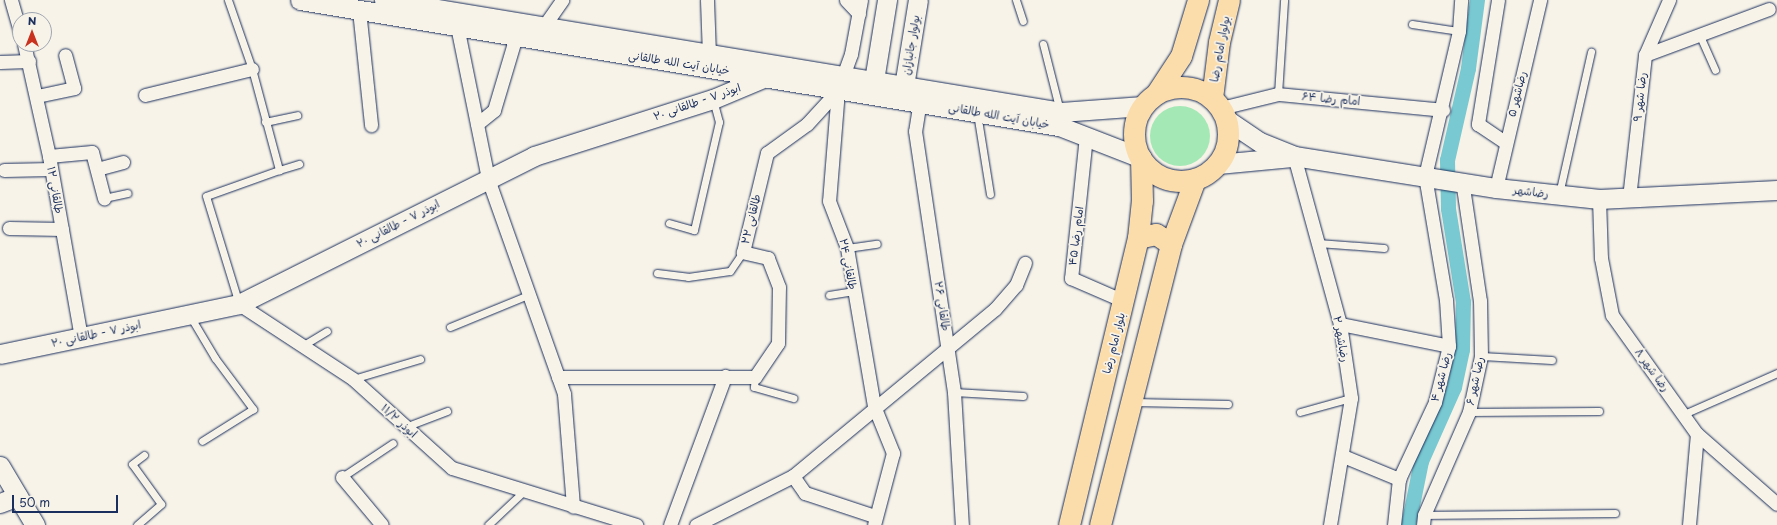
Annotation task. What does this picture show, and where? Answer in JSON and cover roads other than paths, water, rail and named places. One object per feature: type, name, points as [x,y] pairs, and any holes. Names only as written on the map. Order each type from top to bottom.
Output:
[{"type":"main road","name":"خیابان آیت الله طالقانی","points":[[300,0],[768,77],[841,83],[874,80],[977,112],[1060,119]]},
{"type":"main road","name":"خیابان آیت الله طالقانی","points":[[384,0],[423,3],[544,26],[789,67],[886,97]]},
{"type":"main road","points":[[1141,158],[1134,132],[1150,100],[1181,56],[1198,0]]},
{"type":"main road","name":"بولوار امام رضا","points":[[1220,109],[1219,42],[1229,0]]},
{"type":"main road","points":[[886,97],[874,80],[887,5],[916,8]]},
{"type":"main road","name":"بولوار جانبازان","points":[[886,97],[915,92],[916,8]]},
{"type":"main road","points":[[1189,32],[1202,40],[1219,42]]},
{"type":"main road","name":"ابوذر ۷ - طالقانی ۲۰","points":[[0,354],[239,304],[534,156],[713,99],[789,67]]},
{"type":"main road","points":[[1060,119],[1150,100],[1179,87],[1202,92],[1260,142],[1291,155]]},
{"type":"main road","name":"خیابان آیت الله طالقانی","points":[[915,92],[1060,119]]},
{"type":"main road","points":[[1218,164],[1229,135],[1220,109]]},
{"type":"main road","points":[[1060,119],[1086,136],[1141,158],[1164,178],[1195,179],[1218,164],[1291,155]]},
{"type":"main road","name":"رضاشهر","points":[[1291,155],[1462,181],[1496,188],[1559,196],[1599,199],[1777,190]]},
{"type":"main road","name":"بلوار امام رضا","points":[[1069,525],[1138,238],[1142,201],[1141,158]]},
{"type":"main road","points":[[1100,525],[1171,244],[1195,179]]},
{"type":"main road","points":[[1138,238],[1156,234],[1171,244]]},
{"type":"main road","points":[[0,466],[35,525]]},
{"type":"main road","points":[[0,503],[18,496]]},
{"type":"street","points":[[11,0],[14,12]]},
{"type":"street","points":[[544,26],[562,0]]},
{"type":"street","points":[[707,0],[709,54]]},
{"type":"street","points":[[846,0],[859,14]]},
{"type":"street","name":"طالقانی ۲۴","points":[[861,0],[859,14],[841,83],[829,201],[847,248],[874,406],[893,453],[874,521]]},
{"type":"street","points":[[1425,176],[1443,110],[1460,31],[1461,0]]},
{"type":"street","points":[[1498,0],[1478,124],[1505,142]]},
{"type":"street","name":"رضاشهر ۵","points":[[1496,188],[1505,142],[1540,0]]},
{"type":"street","name":"رضا شهر ۹","points":[[1629,198],[1645,55],[1669,0]]},
{"type":"street","points":[[1645,55],[1700,36],[1769,9]]},
{"type":"street","points":[[359,10],[370,125]]},
{"type":"street","points":[[457,26],[488,180],[564,394],[573,507]]},
{"type":"street","points":[[476,124],[494,110],[516,36]]},
{"type":"street","name":"طالقانی ۱۲","points":[[26,52],[37,96],[50,163],[81,338]]},
{"type":"street","points":[[37,96],[74,88],[66,55]]},
{"type":"street","points":[[0,62],[29,61]]},
{"type":"street","points":[[145,95],[252,68]]},
{"type":"street","name":"طالقانی ۲۲","points":[[755,377],[778,343],[779,287],[768,258],[743,252],[767,153],[807,124],[841,83]]},
{"type":"street","name":"طالقانی ۲۶","points":[[915,92],[916,131],[954,392],[962,525]]},
{"type":"street","name":"امام رضا ۶۴","points":[[1220,109],[1278,94],[1443,110]]},
{"type":"street","name":"امام رضا ۴۵","points":[[1086,136],[1071,278],[1124,301]]},
{"type":"street","points":[[4,170],[50,163],[92,152],[104,198]]},
{"type":"street","name":"رضاشهر ۲","points":[[1291,155],[1318,243],[1340,324],[1351,398],[1343,456],[1330,525]]},
{"type":"street","points":[[97,169],[123,162]]},
{"type":"street","name":"رضا شهر ۴","points":[[1394,525],[1399,479],[1435,402],[1449,346],[1446,300],[1425,176]]},
{"type":"street","name":"رضا شهر ۶","points":[[1423,520],[1468,412],[1481,356],[1480,301],[1462,181]]},
{"type":"street","name":"رضا شهر ۸","points":[[1599,199],[1601,258],[1612,315],[1697,434],[1777,504]]},
{"type":"street","points":[[8,228],[62,229]]},
{"type":"street","points":[[696,525],[793,476],[874,406],[948,348],[1006,298],[1025,263]]},
{"type":"street","name":"ابوذر ۱۱/۲","points":[[239,304],[353,379],[452,468],[573,507],[636,525]]},
{"type":"street","points":[[1340,324],[1449,346]]},
{"type":"street","points":[[558,376],[755,377]]},
{"type":"street","points":[[670,525],[725,376]]},
{"type":"street","points":[[1689,525],[1697,434]]},
{"type":"street","points":[[1343,456],[1399,479]]},
{"type":"street","points":[[793,476],[806,493],[874,521]]},
{"type":"street","points":[[342,477],[382,525]]},
{"type":"lane","points":[[228,0],[252,68],[265,122],[279,170]]},
{"type":"lane","points":[[1016,0],[1023,21]]},
{"type":"lane","points":[[1278,94],[1284,0]]},
{"type":"lane","points":[[1412,24],[1460,31]]},
{"type":"lane","points":[[1700,36],[1715,70]]},
{"type":"lane","points":[[1043,44],[1060,119]]},
{"type":"lane","points":[[1559,196],[1591,52]]},
{"type":"lane","points":[[670,223],[694,230],[719,122],[713,99]]},
{"type":"lane","points":[[977,112],[990,194]]},
{"type":"lane","points":[[265,122],[297,115]]},
{"type":"lane","points":[[239,304],[206,196],[299,164]]},
{"type":"lane","points":[[104,198],[127,193]]},
{"type":"lane","points":[[1318,243],[1384,248]]},
{"type":"lane","points":[[847,248],[877,244]]},
{"type":"lane","points":[[657,273],[688,277],[730,271],[743,252]]},
{"type":"lane","points":[[829,295],[854,291]]},
{"type":"lane","points":[[450,327],[528,295]]},
{"type":"lane","points":[[189,315],[215,358],[253,409],[202,440]]},
{"type":"lane","points":[[302,346],[328,332]]},
{"type":"lane","points":[[1481,356],[1552,360]]},
{"type":"lane","points":[[353,379],[420,359]]},
{"type":"lane","points":[[1684,414],[1777,372]]},
{"type":"lane","points":[[755,377],[754,387],[793,398]]},
{"type":"lane","points":[[954,392],[1023,396]]},
{"type":"lane","points":[[1300,412],[1351,398]]},
{"type":"lane","points":[[1131,402],[1228,404]]},
{"type":"lane","points":[[405,427],[448,411]]},
{"type":"lane","points":[[1468,412],[1599,411]]},
{"type":"lane","points":[[342,477],[393,443]]},
{"type":"lane","points":[[137,525],[161,504],[132,464],[144,455]]},
{"type":"lane","points":[[488,525],[524,491]]},
{"type":"lane","points":[[1423,520],[1615,513]]},
{"type":"waterway","points":[[1408,525],[1421,461],[1454,387],[1462,349],[1463,302],[1448,208],[1447,160],[1468,68],[1477,0]]}]
